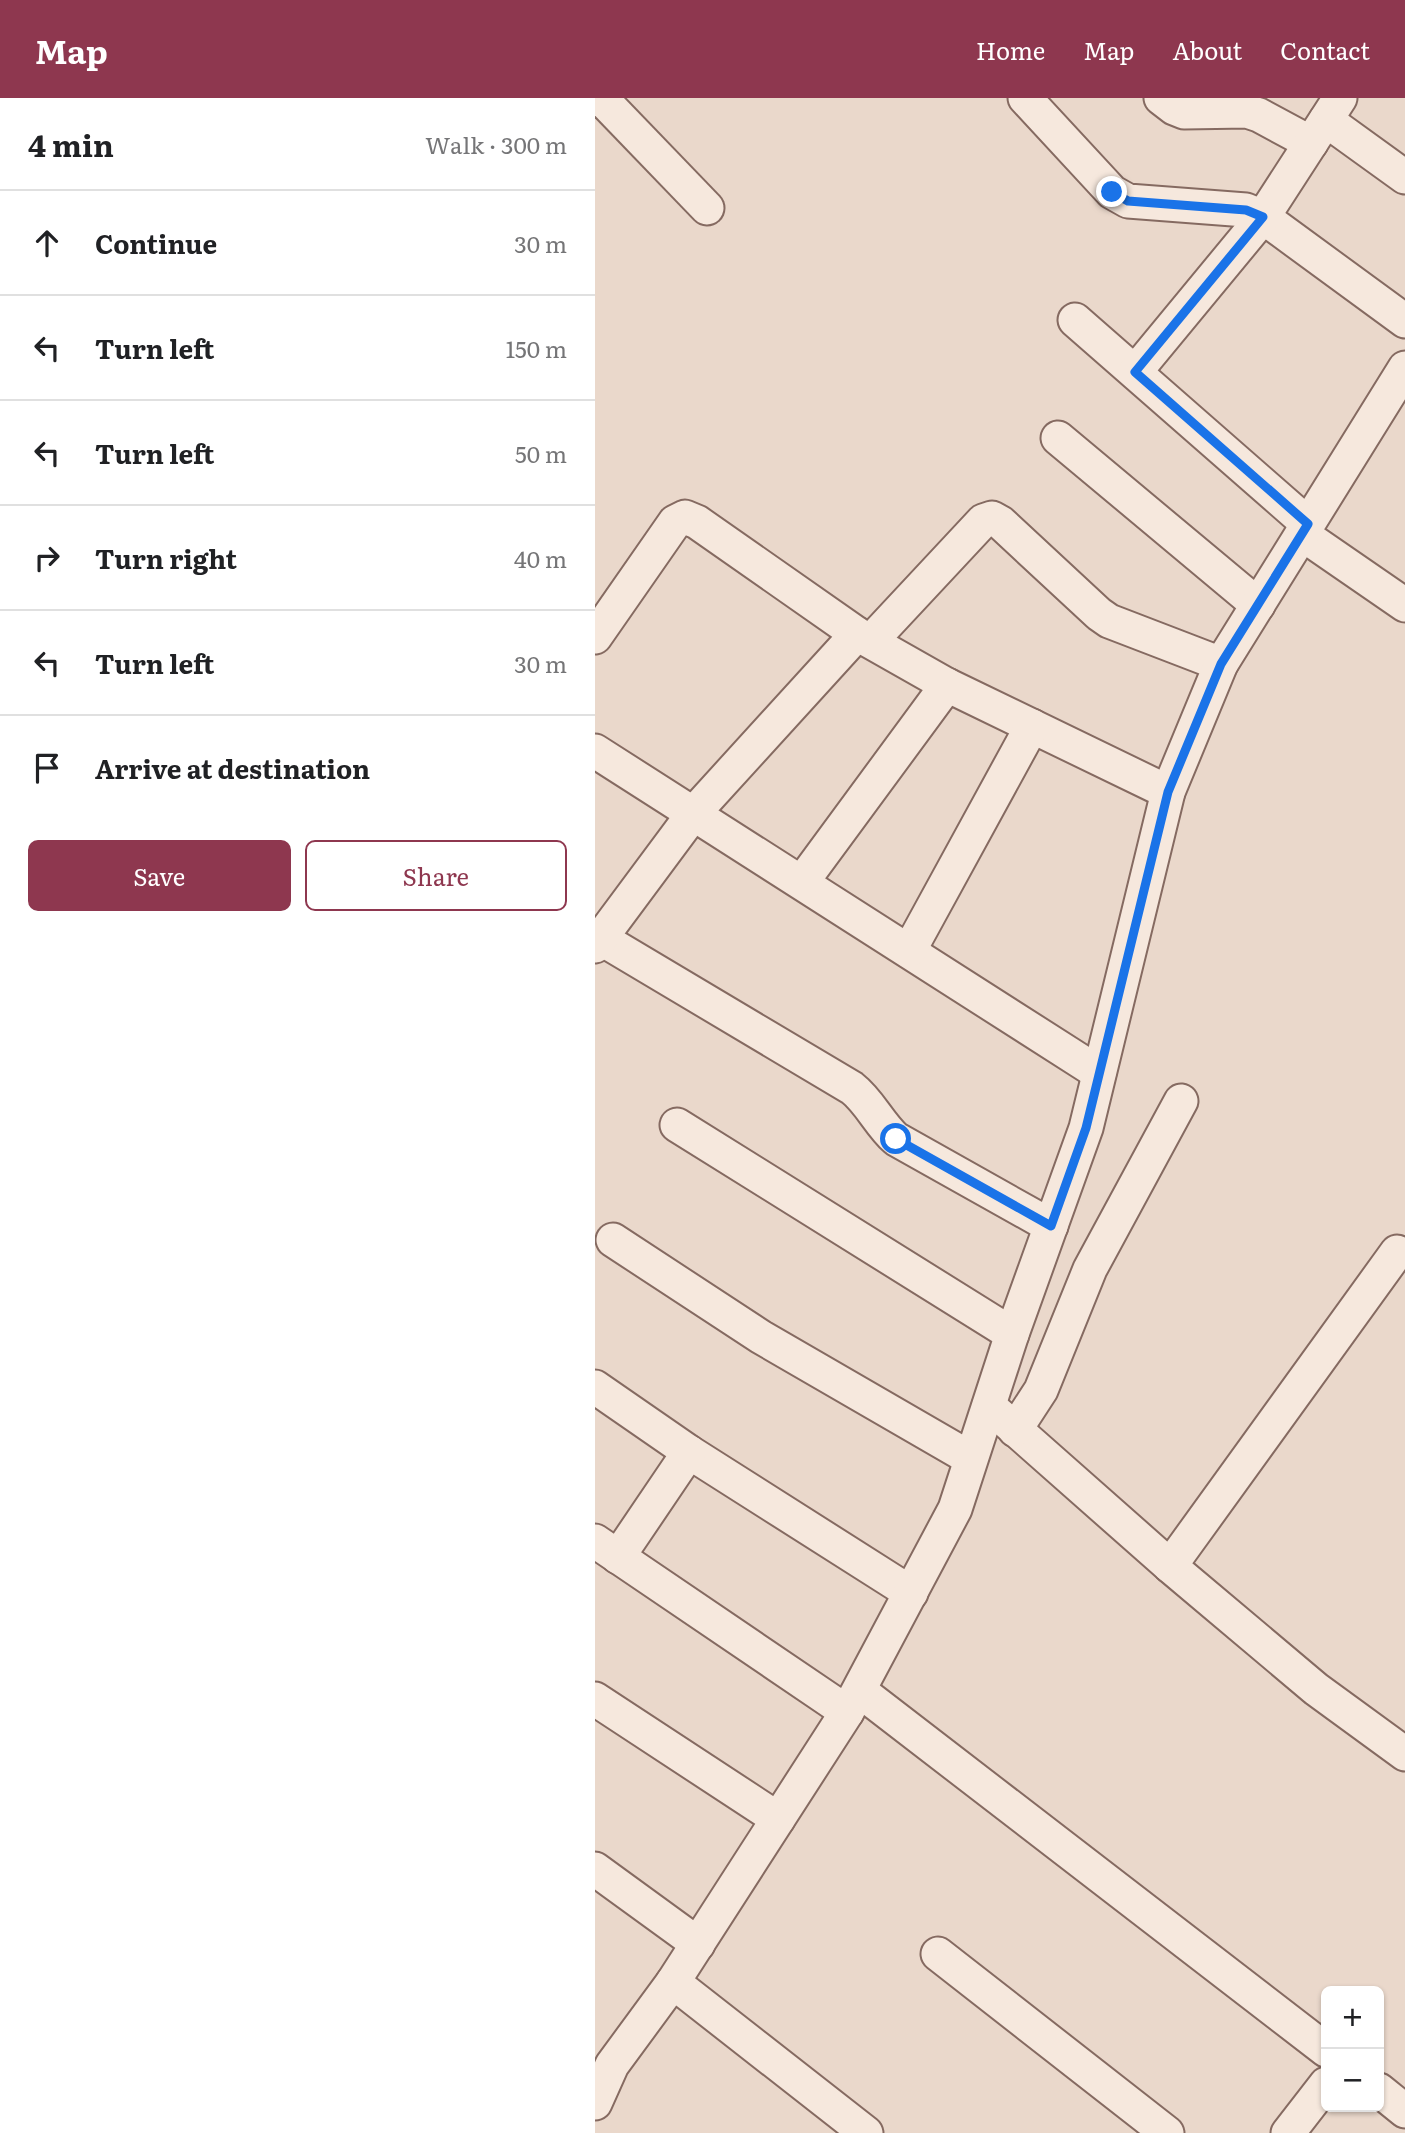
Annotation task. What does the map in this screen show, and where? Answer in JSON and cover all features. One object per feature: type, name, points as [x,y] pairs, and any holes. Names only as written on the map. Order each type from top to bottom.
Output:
[{"type":"street","points":[[601,98],[707,208]]},
{"type":"street","points":[[1025,98],[1112,192],[1128,201],[1246,210],[1263,217],[1405,321]]},
{"type":"street","points":[[1161,98],[1184,112],[1247,111],[1259,115],[1326,120],[1403,172]]},
{"type":"street","points":[[1135,372],[1263,217],[1326,120]]},
{"type":"street","points":[[1075,320],[1305,529],[1405,605]]},
{"type":"street","points":[[595,2102],[603,2059],[673,1982],[778,1819],[853,1701],[955,1509],[1012,1334],[1086,1128],[1168,792],[1221,664],[1405,368]]},
{"type":"street","points":[[1058,438],[1258,605]]},
{"type":"street","points":[[595,637],[675,522],[685,517],[864,637],[947,685],[1168,792]]},
{"type":"street","points":[[1051,1226],[896,1139],[887,1132],[860,1094],[852,1088],[598,942],[693,814],[864,637],[983,521],[992,518],[1001,523],[1109,621],[1221,664]]},
{"type":"street","points":[[801,881],[947,685]]},
{"type":"street","points":[[909,951],[1033,726]]},
{"type":"street","points":[[595,751],[1099,1073]]},
{"type":"street","points":[[1015,1430],[1041,1390],[1090,1269],[1181,1101]]},
{"type":"street","points":[[677,1125],[1012,1334]]},
{"type":"street","points":[[613,1240],[761,1337],[970,1458]]},
{"type":"street","points":[[1170,1566],[1397,1252]]},
{"type":"street","points":[[595,1387],[689,1452],[911,1593]]},
{"type":"street","points":[[989,1406],[1170,1566],[1316,1689],[1405,1754]]},
{"type":"street","points":[[689,1452],[607,1549],[853,1701],[1325,2049]]},
{"type":"street","points":[[595,1699],[778,1819]]},
{"type":"street","points":[[595,1869],[698,1944]]},
{"type":"street","points":[[938,1954],[1167,2133]]},
{"type":"street","points":[[673,1982],[866,2133]]},
{"type":"street","points":[[1289,2133],[1321,2091]]},
{"type":"street","points":[[1384,2094],[1405,2111]]},
{"type":"route","points":[[896,1139],[1051,1226],[1086,1128],[1168,792],[1221,664],[1308,524],[1135,372],[1263,217],[1246,210],[1128,201],[1112,192]]}]
